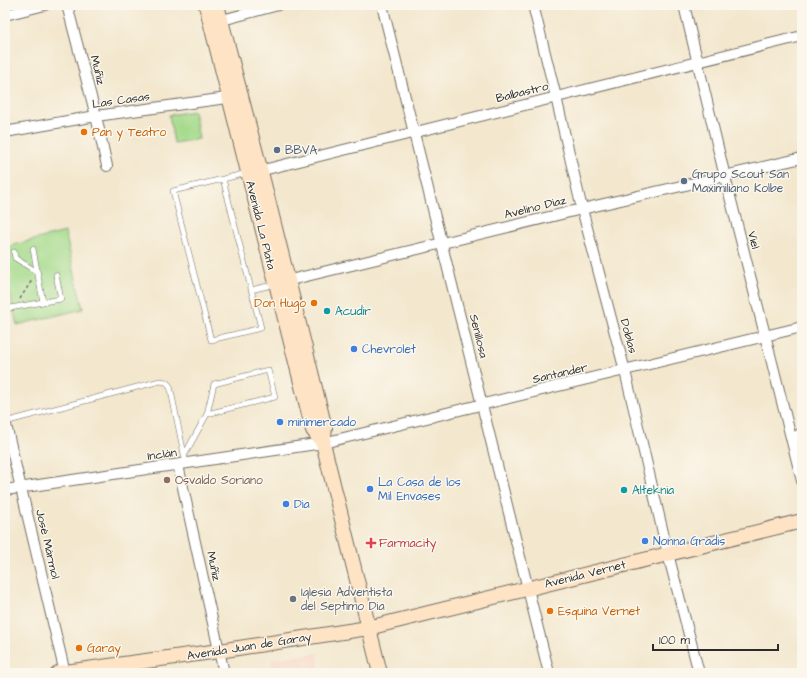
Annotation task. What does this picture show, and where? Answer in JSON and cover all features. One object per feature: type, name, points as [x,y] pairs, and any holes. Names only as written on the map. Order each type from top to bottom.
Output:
[{"type":"main road","name":"Avenida La Plata","points":[[206,5],[216,22],[282,282],[313,430],[323,443],[380,673]]},
{"type":"main road","name":"Avenida La Plata","points":[[216,22],[217,5]]},
{"type":"main road","name":"Avenida Vernet","points":[[368,628],[802,521]]},
{"type":"main road","name":"Avenida Juan de Garay","points":[[62,673],[368,628]]},
{"type":"street","points":[[5,15],[45,5]]},
{"type":"street","name":"Muñiz","points":[[68,5],[107,166]]},
{"type":"street","points":[[216,22],[278,5]]},
{"type":"street","name":"Senillosa","points":[[382,5],[415,132],[549,673]]},
{"type":"street","name":"Doblas","points":[[533,5],[582,209],[625,371],[668,554],[700,673]]},
{"type":"street","name":"Viel","points":[[684,5],[725,177],[802,481]]},
{"type":"street","name":"Balbastro","points":[[255,172],[698,60],[802,36]]},
{"type":"street","name":"Las Casas","points":[[5,132],[96,116],[235,97]]},
{"type":"street","name":"Avelino Díaz","points":[[282,282],[582,209],[802,158]]},
{"type":"street","name":"Santander","points":[[323,443],[802,328]]},
{"type":"street","name":"José Mármol","points":[[5,422],[21,487],[62,673]]},
{"type":"street","points":[[792,441],[802,432]]},
{"type":"street","name":"Inclán","points":[[5,490],[183,461],[323,443]]},
{"type":"street","name":"Muñiz","points":[[183,461],[224,673]]},
{"type":"lane","points":[[223,179],[261,328],[211,340],[173,191],[223,179],[255,172]]},
{"type":"lane","points":[[33,249],[44,302]]},
{"type":"lane","points":[[14,252],[15,258],[38,272]]},
{"type":"lane","points":[[5,309],[61,299],[56,275]]},
{"type":"lane","points":[[251,290],[282,282]]},
{"type":"lane","points":[[183,461],[207,414],[214,384],[268,370],[275,397],[207,414]]},
{"type":"lane","points":[[5,422],[160,381],[166,382],[170,386],[183,461]]},
{"type":"path","points":[[15,307],[38,272]]},
{"type":"shaded area","points":[[318,653],[320,673],[274,673],[272,659]]},
{"type":"green space","points":[[194,111],[199,139],[174,143],[169,115]]},
{"type":"green space","points":[[65,232],[83,309],[17,325],[5,273],[5,247]]},
{"type":"place","name":"Pan y Teatro","points":[[84,132]]},
{"type":"place","name":"BBVA","points":[[277,150]]},
{"type":"place","name":"Grupo Scout San Maximiliano Kolbe","points":[[684,181]]},
{"type":"place","name":"Don Hugo","points":[[314,303]]},
{"type":"place","name":"Acudir","points":[[327,311]]},
{"type":"place","name":"Chevrolet","points":[[354,349]]},
{"type":"place","name":"minimercado","points":[[280,422]]},
{"type":"place","name":"Osvaldo Soriano","points":[[167,480]]},
{"type":"place","name":"La Casa de los Mil Envases","points":[[370,489]]},
{"type":"place","name":"Alteknia","points":[[624,490]]},
{"type":"place","name":"Dia","points":[[286,504]]},
{"type":"place","name":"Nonna Gradis","points":[[645,541]]},
{"type":"place","name":"Farmacity","points":[[371,543]]},
{"type":"place","name":"Iglesia Adventista del Septimo Dia","points":[[293,599]]},
{"type":"place","name":"Esquina Vernet","points":[[550,611]]},
{"type":"place","name":"Garay","points":[[79,648]]}]
